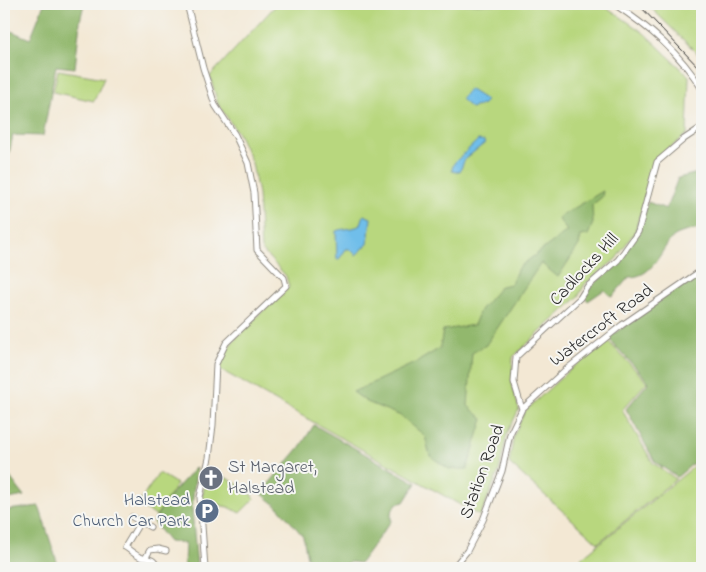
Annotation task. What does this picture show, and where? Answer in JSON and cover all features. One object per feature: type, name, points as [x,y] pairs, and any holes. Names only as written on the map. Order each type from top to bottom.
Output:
[{"type":"street","points":[[187,4],[203,68],[215,105],[235,135],[248,163],[254,193],[257,250],[284,278],[286,286],[226,343],[216,364],[214,424],[209,458],[200,496],[205,568]]},
{"type":"street","points":[[614,4],[648,27],[668,45],[686,65],[702,89]]},
{"type":"street","name":"Cadlocks Hill","points":[[522,410],[514,382],[516,358],[580,298],[587,287],[618,260],[638,232],[657,162],[702,126]]},
{"type":"street","name":"Watercroft Road","points":[[522,410],[563,372],[622,325],[702,270]]},
{"type":"street","name":"Station Road","points":[[453,568],[467,551],[482,520],[502,471],[510,434],[522,410]]},
{"type":"street","points":[[132,517],[150,527]]},
{"type":"street","points":[[140,522],[125,547],[142,558],[146,557],[156,563],[158,568]]},
{"type":"street","points":[[146,557],[150,550],[166,551]]},
{"type":"green space","points":[[44,4],[84,4],[80,21],[75,68],[56,66],[43,136],[13,135],[4,177],[4,28],[30,39]]},
{"type":"green space","points":[[277,4],[602,4],[644,33],[689,76],[687,134],[656,160],[635,231],[616,259],[585,284],[578,297],[513,357],[512,384],[519,409],[507,434],[499,471],[480,516],[219,369],[221,360],[237,337],[289,287],[286,276],[261,249],[258,194],[252,163],[239,135],[218,104],[210,76]]},
{"type":"green space","points":[[647,4],[702,4],[702,61],[697,53]]},
{"type":"green space","points":[[58,70],[104,78],[94,101],[53,92]]},
{"type":"green space","points":[[702,172],[702,228],[682,233],[672,238],[650,269],[637,276],[629,277],[612,297],[604,290],[588,301],[584,297],[587,291],[615,267],[624,255],[648,202],[666,209],[678,178]]},
{"type":"green space","points":[[603,191],[602,197],[592,205],[593,223],[588,235],[581,236],[579,245],[558,277],[541,263],[486,345],[472,353],[468,406],[483,419],[467,469],[449,469],[430,456],[425,436],[401,416],[367,402],[353,392],[417,362],[440,348],[443,330],[474,325],[480,310],[501,286],[511,284],[518,268],[567,231],[558,218]]},
{"type":"green space","points":[[702,273],[702,456],[677,477],[655,462],[626,409],[649,382],[608,338],[666,296]]},
{"type":"green space","points":[[607,340],[647,382],[622,410],[653,463],[676,479],[598,543],[509,463],[514,435],[525,411],[565,374]]},
{"type":"green space","points":[[314,425],[416,483],[404,502],[396,504],[391,513],[391,521],[360,563],[351,562],[334,568],[309,568],[303,536],[277,506],[261,493],[300,447]]},
{"type":"green space","points":[[702,460],[702,568],[569,568]]},
{"type":"green space","points":[[196,467],[192,509],[197,568],[192,568],[184,565],[185,543],[169,542],[153,522],[167,499]]},
{"type":"green space","points":[[209,468],[249,491],[254,499],[240,513],[228,507],[201,501]]},
{"type":"green space","points":[[4,469],[24,496],[4,500]]},
{"type":"green space","points":[[159,473],[177,484],[156,516],[138,504]]},
{"type":"green space","points":[[39,506],[59,568],[4,568],[4,520],[8,510]]},
{"type":"water","points":[[469,89],[486,100],[483,105],[471,108],[461,99]]},
{"type":"water","points":[[478,140],[485,143],[465,159],[460,171],[452,171],[454,163]]},
{"type":"water","points":[[364,215],[371,218],[368,244],[356,255],[350,249],[346,249],[337,260],[336,231],[359,226]]},
{"type":"railway","points":[[638,4],[702,71]]},
{"type":"place","name":"St Margaret, Halstead","points":[[211,478]]},
{"type":"place","name":"Halstead Church Car Park","points":[[207,511]]}]
